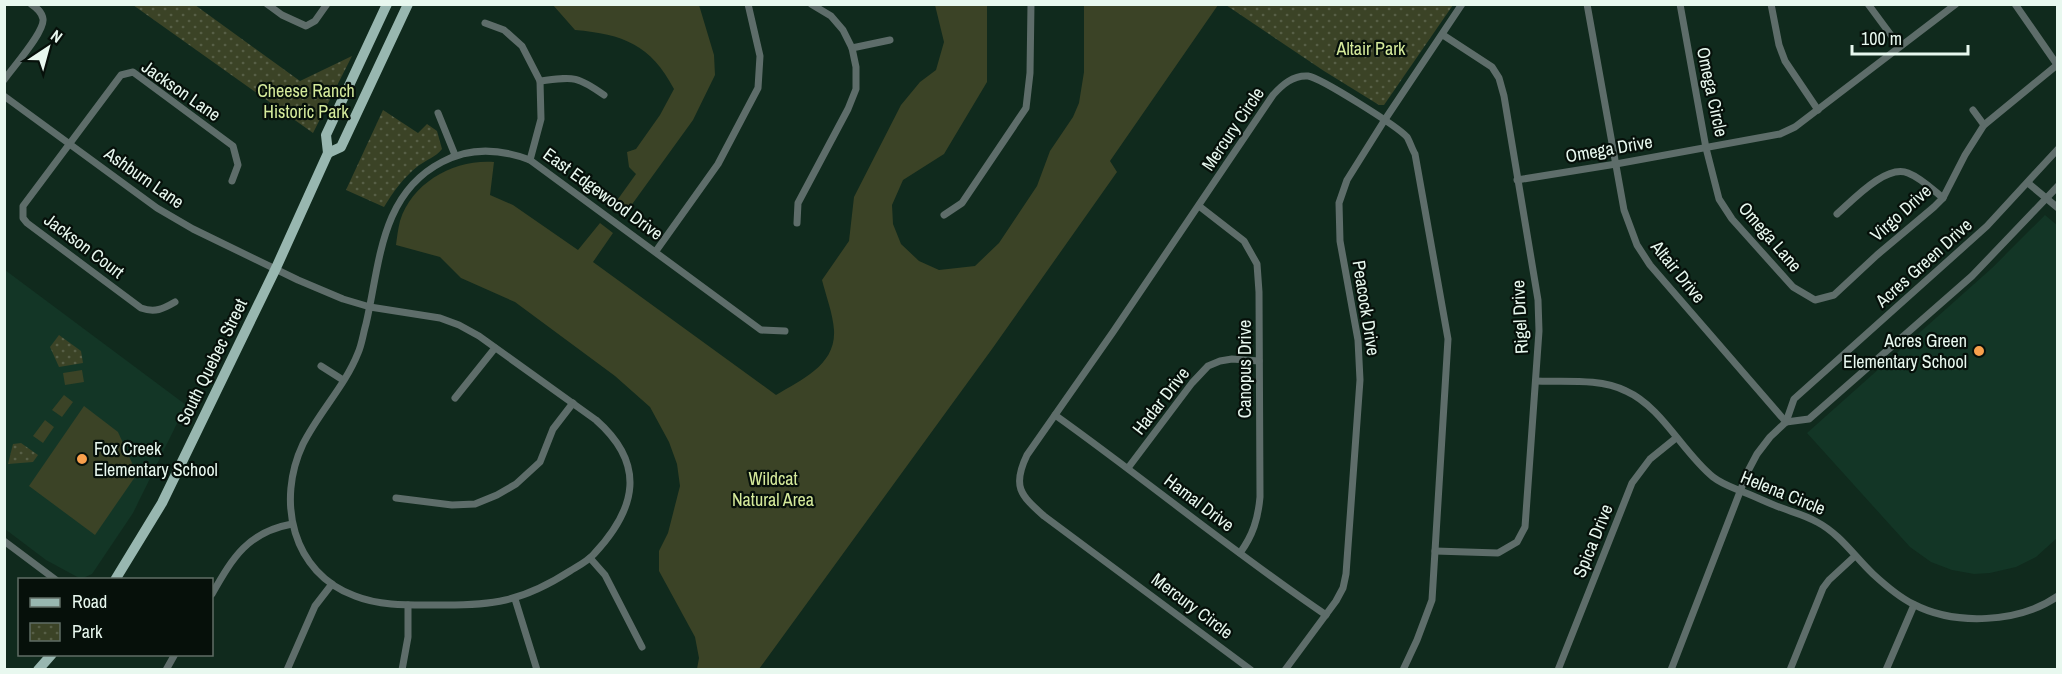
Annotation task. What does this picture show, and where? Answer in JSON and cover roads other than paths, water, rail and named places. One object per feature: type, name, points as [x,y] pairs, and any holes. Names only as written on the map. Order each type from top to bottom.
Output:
[{"type":"main road","name":"South Quebec Street","points":[[116,578],[162,503],[276,268],[328,153],[326,135],[387,4]]},
{"type":"main road","name":"South Quebec Street","points":[[328,153],[340,147],[408,4]]},
{"type":"main road","points":[[38,669],[50,656]]},
{"type":"street","points":[[4,80],[42,28],[43,16],[31,4]]},
{"type":"street","points":[[267,4],[295,22],[306,26],[315,21],[327,4]]},
{"type":"street","points":[[656,251],[718,164],[758,88],[760,56],[748,4]]},
{"type":"street","points":[[797,223],[798,203],[848,109],[856,88],[856,67],[852,48],[843,30],[831,16],[812,4]]},
{"type":"street","points":[[944,215],[962,203],[1026,108],[1030,73],[1031,4]]},
{"type":"street","name":"Peacock Drive","points":[[1285,669],[1326,615],[1343,588],[1346,574],[1360,380],[1358,340],[1340,241],[1339,202],[1347,180],[1462,4]]},
{"type":"street","name":"Altair Drive","points":[[1587,4],[1624,210],[1637,245],[1650,265],[1786,422]]},
{"type":"street","name":"Omega Circle","points":[[1680,4],[1706,148],[1780,134],[1795,127],[1956,4]]},
{"type":"street","points":[[1771,4],[1779,45],[1785,61],[1818,110]]},
{"type":"street","points":[[1868,4],[1899,46]]},
{"type":"street","points":[[2015,4],[2057,66]]},
{"type":"street","points":[[485,23],[504,30],[522,46],[540,81],[541,119],[530,160]]},
{"type":"street","name":"Rigel Drive","points":[[1435,551],[1498,553],[1517,542],[1525,527],[1539,331],[1538,300],[1504,96],[1499,78],[1492,67],[1443,35]]},
{"type":"street","points":[[852,48],[890,40]]},
{"type":"street","name":"Virgo Drive","points":[[1815,300],[1834,295],[1934,207],[1943,198],[1965,155],[1984,125],[2057,66]]},
{"type":"street","name":"Jackson Lane","points":[[70,143],[121,75],[133,72],[233,146],[238,165],[232,181]]},
{"type":"street","name":"Mercury Circle","points":[[1251,669],[1044,516],[1024,499],[1018,482],[1027,455],[1273,95],[1283,83],[1308,76],[1319,80],[1407,138],[1414,154],[1448,339],[1432,600],[1403,669]]},
{"type":"street","points":[[540,81],[571,78],[584,81],[604,95]]},
{"type":"street","name":"Ashburn Lane","points":[[4,96],[157,208],[193,229],[298,280],[343,299],[370,307],[440,318],[459,325],[573,403],[609,432],[621,446],[631,480],[629,496],[620,520],[610,538],[590,558],[545,586],[515,599],[467,606],[375,602],[354,596],[332,584],[316,570],[306,555],[292,524]]},
{"type":"street","points":[[1973,110],[1984,125]]},
{"type":"street","points":[[438,113],[455,155]]},
{"type":"street","name":"Jackson Court","points":[[70,143],[25,202],[22,212],[27,223],[141,308],[150,311],[160,310],[176,302]]},
{"type":"street","name":"Omega Drive","points":[[1517,180],[1706,148]]},
{"type":"street","name":"Omega Lane","points":[[1706,148],[1719,199],[1732,219],[1793,287],[1815,300]]},
{"type":"street","name":"Acres Green Drive","points":[[1671,669],[1748,471],[1770,437],[1786,422],[1794,399],[1970,242],[2058,149]]},
{"type":"street","name":"East Edgewood Drive","points":[[292,524],[289,506],[294,466],[304,442],[359,352],[390,219],[399,202],[424,174],[455,155],[475,151],[498,152],[530,160],[761,330],[785,331]]},
{"type":"street","points":[[1837,214],[1873,182],[1890,173],[1905,171],[1917,177],[1943,198]]},
{"type":"street","points":[[2028,183],[2058,208]]},
{"type":"street","points":[[1786,422],[1809,419],[1972,276],[2058,186]]},
{"type":"street","name":"Canopus Drive","points":[[1199,206],[1244,241],[1257,264],[1259,513],[1249,540],[1240,553]]},
{"type":"street","points":[[455,398],[495,348]]},
{"type":"street","name":"Hadar Drive","points":[[1128,468],[1208,366],[1232,359],[1259,361]]},
{"type":"street","points":[[321,366],[343,380]]},
{"type":"street","name":"Helena Circle","points":[[1536,381],[1610,385],[1626,390],[1650,408],[1712,477],[1727,486],[1816,521],[1830,529],[1892,591],[1914,605],[1951,616],[1995,618],[2034,608],[2058,596]]},
{"type":"street","points":[[396,498],[452,505],[475,504],[496,495],[516,484],[540,462],[553,429],[573,403]]},
{"type":"street","name":"Hamal Drive","points":[[1055,415],[1274,579],[1326,615]]},
{"type":"street","name":"Spica Drive","points":[[1558,669],[1632,483],[1650,459],[1676,438]]},
{"type":"street","points":[[213,592],[230,563],[243,547],[275,527],[292,524]]},
{"type":"street","points":[[4,541],[55,578]]},
{"type":"street","points":[[1790,669],[1823,588],[1856,556]]},
{"type":"street","points":[[590,558],[605,575],[642,647]]},
{"type":"street","points":[[287,669],[315,606],[332,584]]},
{"type":"street","points":[[515,599],[537,669]]},
{"type":"street","points":[[402,669],[408,637],[408,604]]},
{"type":"street","points":[[1886,669],[1914,605]]},
{"type":"street","points":[[166,669],[174,656]]},
{"type":"place","name":"Acres Green Elementary School","points":[[1979,351]]},
{"type":"place","name":"Fox Creek Elementary School","points":[[82,459]]},
{"type":"park label","name":"Altair Park","points":[[1371,49]]},
{"type":"park label","name":"Cheese Ranch Historic Park","points":[[306,101]]},
{"type":"park label","name":"Wildcat Natural Area","points":[[773,489]]}]
